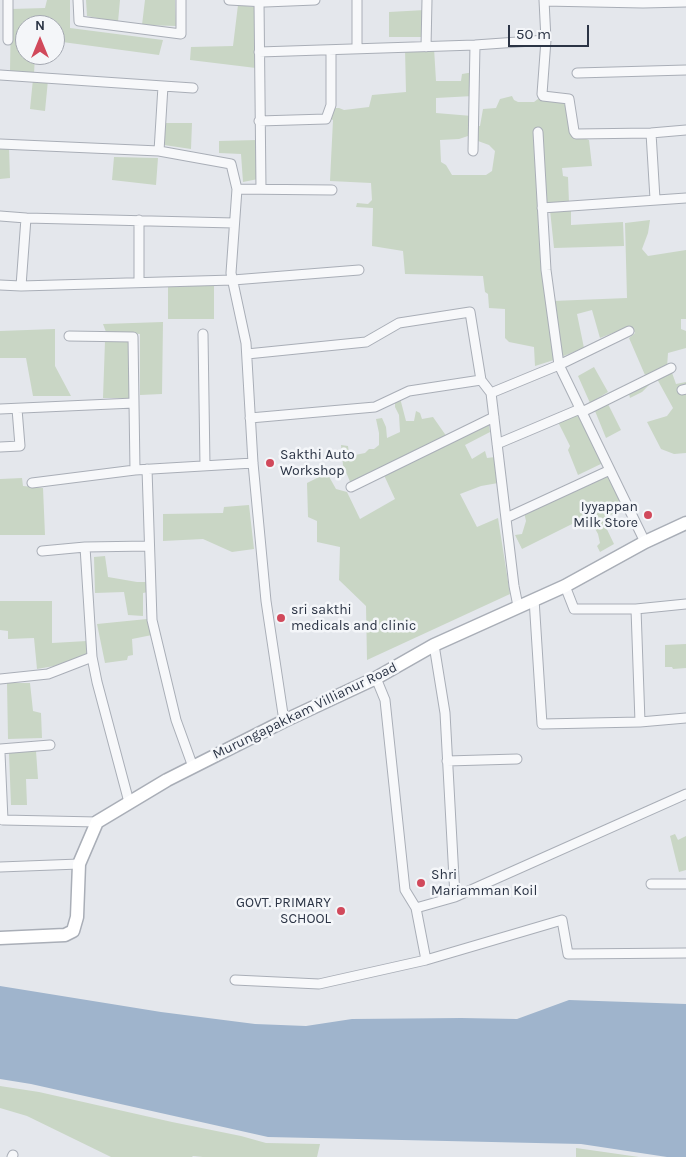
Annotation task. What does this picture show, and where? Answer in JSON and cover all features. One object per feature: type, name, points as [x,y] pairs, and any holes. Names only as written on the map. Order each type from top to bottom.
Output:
[{"type":"main road","name":"Murungapakkam Villianur Road","points":[[96,822],[193,767],[284,720],[376,678],[434,645],[565,586],[645,542],[686,524]]},
{"type":"main road","points":[[0,938],[65,935],[73,931],[77,917],[79,864],[96,822]]},
{"type":"street","points":[[8,0],[3,16],[8,40]]},
{"type":"street","points":[[78,0],[79,21],[181,34],[182,0]]},
{"type":"street","points":[[229,0],[259,2],[315,0]]},
{"type":"street","points":[[357,0],[357,49]]},
{"type":"street","points":[[426,46],[427,0]]},
{"type":"street","points":[[686,2],[544,1],[546,40],[542,94],[543,96],[569,99],[576,134],[651,133],[686,130]]},
{"type":"street","points":[[259,2],[259,121],[262,189]]},
{"type":"street","points":[[259,52],[475,45],[546,40]]},
{"type":"street","points":[[473,151],[475,45]]},
{"type":"street","points":[[259,121],[326,119],[331,105],[331,50]]},
{"type":"street","points":[[577,73],[686,70]]},
{"type":"street","points":[[0,75],[193,88]]},
{"type":"street","points":[[159,151],[162,86]]},
{"type":"street","points":[[538,132],[546,270],[559,364],[645,542]]},
{"type":"street","points":[[651,133],[656,199]]},
{"type":"street","points":[[0,144],[159,151],[231,164],[237,189],[231,273],[246,343],[253,462],[266,601],[284,720]]},
{"type":"street","points":[[237,189],[332,190]]},
{"type":"street","points":[[542,208],[686,198]]},
{"type":"street","points":[[0,216],[234,223]]},
{"type":"street","points":[[21,286],[26,218]]},
{"type":"street","points":[[139,220],[139,282]]},
{"type":"street","points":[[0,285],[233,280],[359,270]]},
{"type":"street","points":[[247,354],[366,342],[399,323],[470,312],[481,380],[491,393],[518,606]]},
{"type":"street","points":[[491,393],[629,331]]},
{"type":"street","points":[[203,334],[205,466]]},
{"type":"street","points":[[69,336],[133,338],[135,470]]},
{"type":"street","points":[[497,444],[581,410],[671,368]]},
{"type":"street","points":[[250,418],[375,407],[409,391],[481,380]]},
{"type":"street","points":[[0,409],[134,403]]},
{"type":"street","points":[[0,447],[20,446],[18,409]]},
{"type":"street","points":[[351,487],[494,417]]},
{"type":"street","points":[[32,483],[135,470],[253,462]]},
{"type":"street","points":[[147,469],[152,620],[176,720],[193,767]]},
{"type":"street","points":[[506,518],[610,470]]},
{"type":"street","points":[[42,551],[85,547],[150,546]]},
{"type":"street","points":[[85,547],[92,657],[129,802]]},
{"type":"street","points":[[565,586],[574,609],[636,609],[686,604]]},
{"type":"street","points":[[534,599],[542,724],[640,722],[686,718]]},
{"type":"street","points":[[636,609],[640,722]]},
{"type":"street","points":[[434,645],[445,713],[455,897]]},
{"type":"street","points":[[0,679],[48,674],[92,657]]},
{"type":"street","points":[[376,678],[385,700],[405,890],[416,908],[426,960]]},
{"type":"street","points":[[0,749],[50,745]]},
{"type":"street","points":[[0,753],[3,820],[96,822]]},
{"type":"street","points":[[448,761],[517,759]]},
{"type":"street","points":[[416,908],[455,897],[686,794]]},
{"type":"street","points":[[0,867],[79,864]]},
{"type":"street","points":[[651,884],[686,884]]},
{"type":"street","points":[[235,980],[319,984],[426,960],[562,920],[568,954],[686,953]]},
{"type":"green space","points":[[47,0],[70,0],[70,28],[163,40],[159,55],[65,42],[65,15],[15,15],[15,65],[34,65],[34,74],[10,71],[11,9],[45,8]]},
{"type":"green space","points":[[86,0],[120,0],[118,22],[87,16]]},
{"type":"green space","points":[[145,0],[175,0],[176,26],[142,25]]},
{"type":"green space","points":[[238,5],[255,7],[256,68],[190,60],[191,47],[233,46]]},
{"type":"green space","points":[[425,10],[423,37],[389,37],[389,12]]},
{"type":"green space","points":[[434,48],[436,81],[461,81],[462,74],[474,72],[473,96],[436,98],[436,113],[472,116],[471,135],[459,139],[440,140],[441,162],[446,165],[452,175],[486,175],[492,171],[495,151],[489,145],[478,141],[476,126],[480,126],[483,109],[496,108],[500,99],[512,96],[518,102],[534,102],[542,96],[566,98],[574,134],[589,140],[592,166],[562,168],[563,176],[568,177],[569,203],[544,205],[554,360],[535,366],[534,347],[509,342],[505,338],[505,309],[489,308],[488,294],[485,292],[483,276],[405,274],[403,251],[372,246],[373,208],[356,207],[357,203],[368,204],[372,200],[371,183],[330,181],[333,120],[328,118],[332,108],[344,110],[369,107],[372,95],[406,92],[405,49]]},
{"type":"green space","points":[[33,79],[48,80],[45,111],[30,109]]},
{"type":"green space","points":[[165,123],[192,123],[191,149],[164,145]]},
{"type":"green space","points":[[257,140],[258,179],[243,182],[241,154],[219,153],[219,141]]},
{"type":"green space","points":[[0,147],[9,147],[10,178],[0,179]]},
{"type":"green space","points":[[114,157],[158,158],[156,185],[112,180]]},
{"type":"green space","points":[[571,207],[571,225],[623,222],[624,246],[554,248],[550,210]]},
{"type":"green space","points":[[650,220],[648,233],[642,249],[648,256],[686,250],[686,319],[681,319],[681,329],[686,331],[686,348],[668,353],[667,367],[645,375],[629,338],[635,333],[631,326],[600,338],[592,310],[577,314],[584,348],[561,357],[553,301],[627,298],[625,223]]},
{"type":"green space","points":[[214,285],[214,319],[168,319],[168,287]]},
{"type":"green space","points":[[163,322],[162,394],[140,395],[140,334],[106,332],[103,324]]},
{"type":"green space","points":[[55,329],[55,366],[71,396],[33,396],[26,358],[0,358],[0,331]]},
{"type":"green space","points":[[105,341],[129,341],[130,398],[103,398]]},
{"type":"green space","points":[[594,367],[608,392],[590,403],[578,376]]},
{"type":"green space","points":[[671,370],[676,384],[686,382],[686,453],[674,454],[661,449],[647,422],[667,416],[673,408],[656,377]]},
{"type":"green space","points":[[652,382],[642,392],[630,398],[629,394],[627,394],[608,404],[621,430],[606,438],[595,411],[606,402]]},
{"type":"green space","points":[[400,398],[406,421],[414,421],[416,411],[420,413],[422,419],[433,417],[447,437],[351,484],[343,465],[341,445],[348,446],[349,454],[355,455],[365,453],[369,449],[374,449],[379,445],[376,419],[382,418],[386,427],[387,438],[400,432],[399,415],[395,407],[395,401]]},
{"type":"green space","points":[[580,410],[605,462],[578,475],[568,450],[570,446],[557,420]]},
{"type":"green space","points":[[488,421],[490,432],[465,445],[472,459],[485,451],[487,458],[495,457],[498,483],[481,486],[460,494],[477,527],[498,518],[510,594],[367,660],[366,606],[339,580],[340,547],[317,542],[317,521],[308,517],[307,483],[327,473],[336,489],[347,492],[360,519],[395,499],[383,473]]},
{"type":"green space","points":[[609,473],[626,508],[602,519],[614,544],[600,552],[597,546],[600,543],[598,534],[589,518],[584,518],[522,549],[515,535],[522,534],[526,521],[524,512]]},
{"type":"green space","points":[[22,478],[23,486],[43,488],[45,535],[0,535],[0,479]]},
{"type":"green space","points":[[249,505],[254,549],[232,552],[203,539],[163,541],[163,514],[223,513],[224,507]]},
{"type":"green space","points":[[105,556],[108,577],[147,582],[148,592],[143,593],[143,616],[128,615],[124,592],[95,593],[94,557]]},
{"type":"green space","points":[[0,601],[52,601],[52,643],[87,641],[88,655],[54,666],[37,669],[34,638],[8,639],[8,631],[0,630]]},
{"type":"green space","points":[[147,619],[152,635],[132,639],[133,655],[128,656],[127,660],[105,663],[97,624]]},
{"type":"green space","points":[[686,644],[686,668],[673,669],[672,667],[665,667],[665,645]]},
{"type":"green space","points":[[7,683],[30,683],[33,711],[41,713],[42,738],[8,739]]},
{"type":"green space","points":[[36,751],[38,779],[26,779],[27,805],[11,805],[9,753]]},
{"type":"green space","points":[[675,834],[678,840],[686,836],[686,870],[679,872],[670,836]]},
{"type":"green space","points":[[0,1086],[39,1092],[266,1143],[320,1144],[317,1157],[111,1157],[27,1116],[0,1108]]},
{"type":"green space","points":[[576,1148],[639,1157],[576,1157]]},
{"type":"water","points":[[0,986],[161,1012],[255,1024],[306,1026],[352,1019],[517,1019],[569,1000],[686,1004],[686,1157],[667,1157],[581,1144],[268,1137],[31,1084],[0,1079]]},
{"type":"place","name":"Sakthi Auto Workshop","points":[[270,463]]},
{"type":"place","name":"Iyyappan Milk Store","points":[[648,515]]},
{"type":"place","name":"sri sakthi medicals and clinic","points":[[281,618]]},
{"type":"place","name":"Shri Mariamman Koil","points":[[421,883]]},
{"type":"place","name":"GOVT. PRIMARY SCHOOL","points":[[341,911]]}]
